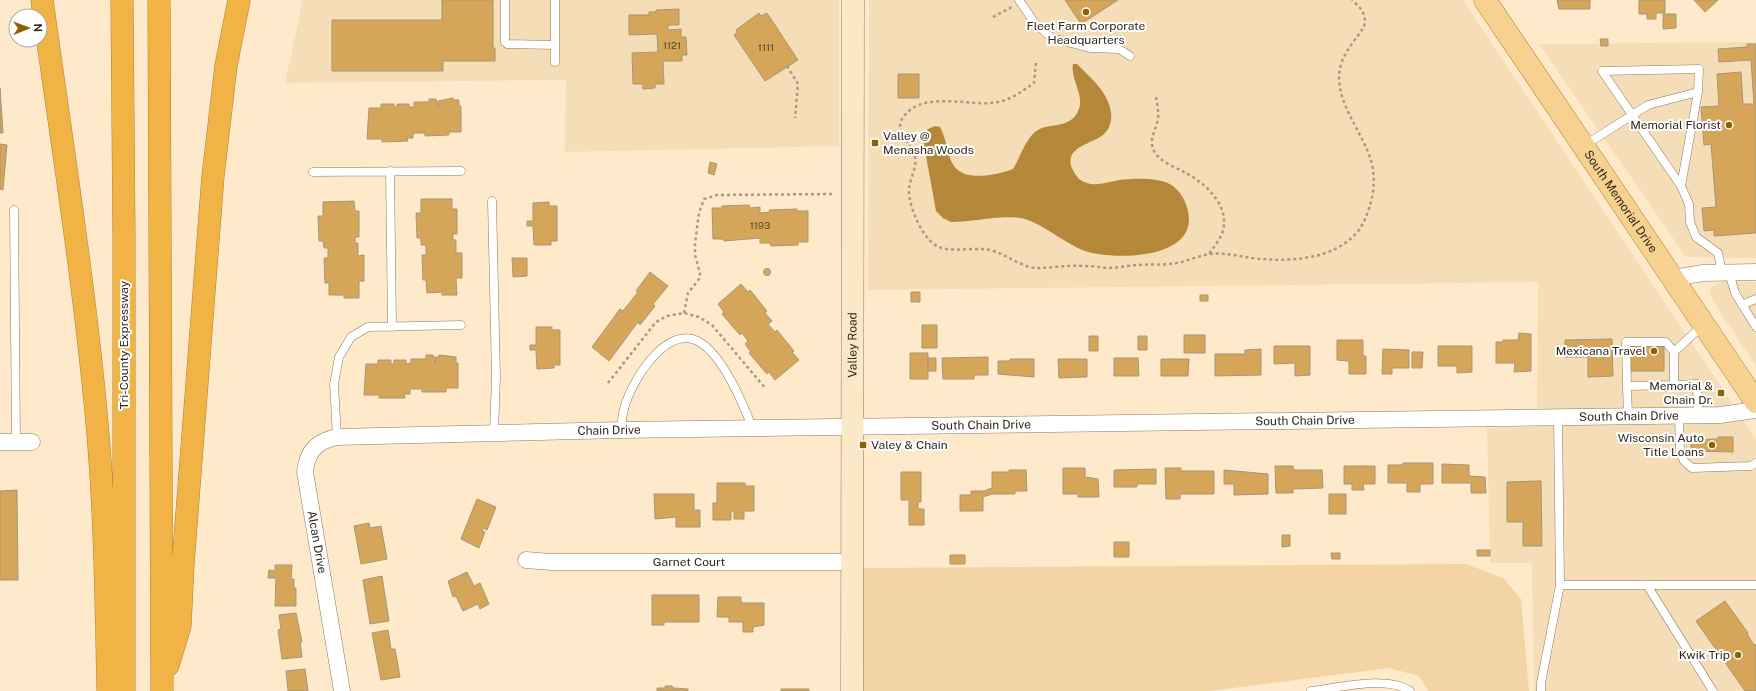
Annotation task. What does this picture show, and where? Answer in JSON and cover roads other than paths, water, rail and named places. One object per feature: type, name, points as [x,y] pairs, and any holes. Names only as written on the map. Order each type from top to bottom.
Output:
[{"type":"highway","points":[[42,0],[78,257],[96,414],[104,547],[108,691]]},
{"type":"highway","name":"Tri-County Expressway","points":[[122,0],[124,237],[124,691]]},
{"type":"highway","points":[[159,0],[162,688]]},
{"type":"highway","points":[[162,688],[180,626],[183,564],[213,176],[226,66],[238,0]]},
{"type":"main road","name":"South Memorial Drive","points":[[1485,0],[1704,324],[1750,389]]},
{"type":"street","name":"Valley Road","points":[[852,691],[854,194],[853,0]]},
{"type":"street","points":[[1673,278],[1703,273],[1756,272]]},
{"type":"street","name":"South Chain Drive","points":[[853,426],[1217,423],[1698,416],[1725,415],[1756,410]]},
{"type":"street","name":"Chain Drive","points":[[365,436],[853,426]]},
{"type":"street","name":"Alcan Drive","points":[[342,691],[305,472],[308,457],[317,444],[326,439],[337,437],[365,436]]},
{"type":"street","points":[[0,442],[32,442]]},
{"type":"street","name":"Garnet Court","points":[[526,560],[558,562],[853,562]]},
{"type":"lane","points":[[505,0],[505,42],[507,44],[555,45]]},
{"type":"lane","points":[[555,0],[555,62]]},
{"type":"lane","points":[[1019,1],[1034,22],[1052,38],[1090,48],[1119,49],[1130,56]]},
{"type":"lane","points":[[1681,186],[1698,92],[1699,69],[1602,71],[1632,117],[1681,186],[1689,204],[1692,231],[1696,238],[1718,253],[1735,293],[1756,327]]},
{"type":"lane","points":[[1583,146],[1632,117],[1648,105],[1698,92]]},
{"type":"lane","points":[[313,172],[461,171]]},
{"type":"lane","points":[[390,172],[392,327]]},
{"type":"lane","points":[[492,201],[496,377],[494,433]]},
{"type":"lane","points":[[14,210],[16,442]]},
{"type":"lane","points":[[1742,305],[1756,299]]},
{"type":"lane","points":[[1674,352],[1704,324]]},
{"type":"lane","points":[[337,437],[334,384],[339,357],[352,337],[368,328],[461,325]]},
{"type":"lane","points":[[621,430],[624,408],[633,388],[645,368],[661,348],[673,341],[686,338],[701,343],[715,357],[736,388],[753,429]]},
{"type":"lane","points":[[1628,416],[1626,342],[1666,342],[1674,352],[1674,385]]},
{"type":"lane","points":[[1628,386],[1697,384],[1698,416]]},
{"type":"lane","points":[[1679,416],[1680,452],[1684,461],[1692,468],[1751,466],[1756,463]]},
{"type":"lane","points":[[1541,691],[1541,683],[1560,585],[1558,417]]},
{"type":"lane","points":[[1560,585],[1756,585]]},
{"type":"lane","points":[[1647,585],[1713,691]]},
{"type":"lane","points":[[1311,691],[1380,683],[1400,685],[1410,691]]},
{"type":"place","name":"Fleet Farm Corporate Headquarters","points":[[1086,12]]},
{"type":"place","name":"Memorial Florist","points":[[1729,125]]},
{"type":"place","name":"Valley @ Menasha Woods","points":[[875,143]]},
{"type":"place","name":"Mexicana Travel","points":[[1654,351]]},
{"type":"place","name":"Memorial & Chain Dr.","points":[[1721,393]]},
{"type":"place","name":"Valey & Chain","points":[[863,445]]},
{"type":"place","name":"Wisconsin Auto Title Loans","points":[[1712,445]]},
{"type":"place","name":"Kwik Trip","points":[[1738,655]]}]
